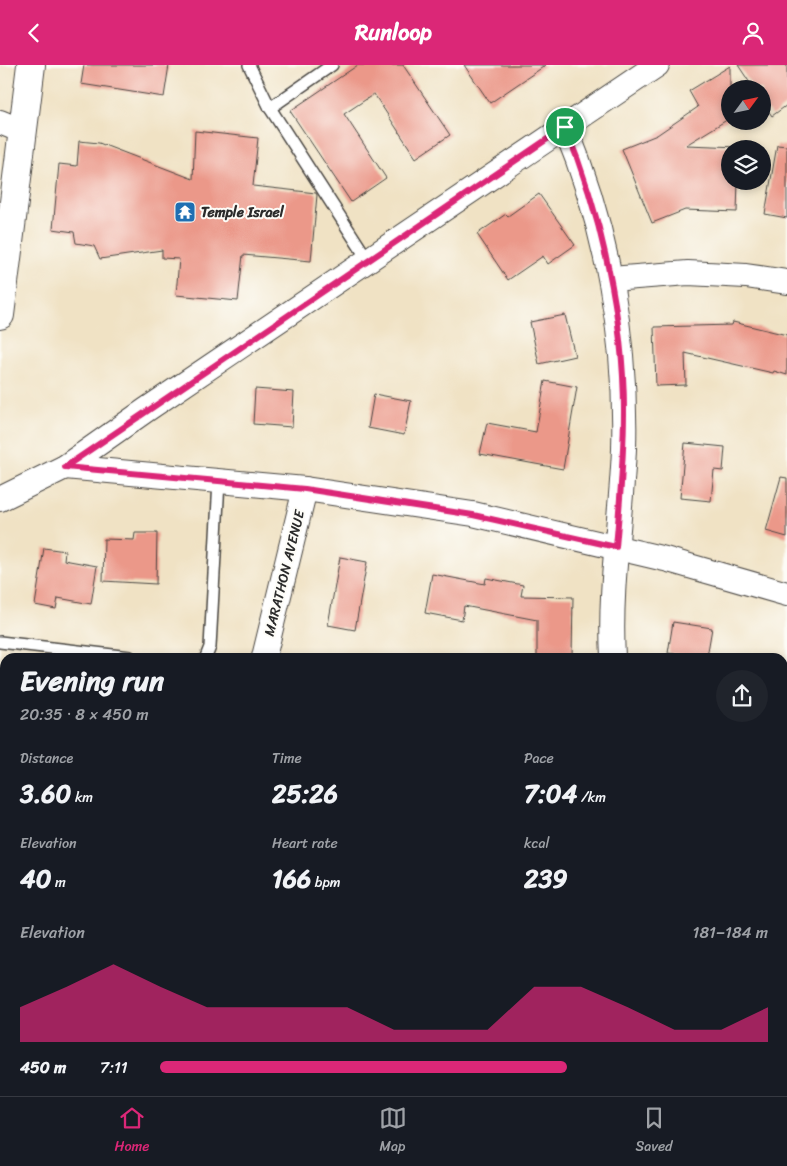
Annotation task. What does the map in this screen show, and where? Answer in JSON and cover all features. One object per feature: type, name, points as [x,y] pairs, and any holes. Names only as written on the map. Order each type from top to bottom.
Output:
[{"type":"main road","points":[[0,315],[11,127],[31,65]]},
{"type":"street","points":[[0,499],[65,467],[657,65]]},
{"type":"street","points":[[565,127],[589,193],[611,279],[619,336],[624,409],[624,451],[611,635],[613,653]]},
{"type":"street","points":[[611,279],[688,273],[746,276],[787,282]]},
{"type":"street","points":[[65,467],[305,489],[473,515],[674,561],[787,594]]},
{"type":"street","name":"MARATHON AVENUE","points":[[265,653],[305,489]]},
{"type":"lane","points":[[249,65],[270,108],[368,260]]},
{"type":"lane","points":[[270,108],[332,65]]},
{"type":"lane","points":[[208,653],[210,647],[219,481]]},
{"type":"lane","points":[[0,642],[95,653]]},
{"type":"building","points":[[84,65],[169,65],[164,97],[81,84]]},
{"type":"building","points":[[358,65],[403,65],[450,135],[416,158],[374,94],[344,114],[386,178],[351,202],[290,111]]},
{"type":"building","points":[[464,65],[546,65],[490,103]]},
{"type":"building","points":[[738,65],[787,65],[787,105],[772,116],[771,80],[748,80]]},
{"type":"building","points":[[730,66],[730,80],[721,80],[721,124],[686,145],[721,146],[721,190],[738,190],[737,212],[685,210],[652,223],[622,149],[657,135],[698,107],[689,91]]},
{"type":"building","name":"Temple Israel","points":[[195,131],[258,138],[253,186],[316,193],[317,195],[311,261],[243,255],[238,301],[176,295],[179,259],[162,258],[162,250],[100,259],[94,246],[76,243],[74,232],[53,229],[59,164],[77,166],[79,141],[99,143],[193,179]]},
{"type":"building","points":[[777,145],[787,146],[787,218],[765,214],[769,190],[771,190]]},
{"type":"building","points":[[539,194],[575,245],[548,264],[543,256],[508,280],[477,234],[506,214],[508,216]]},
{"type":"building","points":[[565,315],[575,356],[539,364],[530,322]]},
{"type":"building","points":[[733,322],[787,335],[787,375],[685,353],[686,385],[656,386],[654,327],[732,325]]},
{"type":"building","points":[[545,381],[577,387],[563,469],[480,454],[487,423],[536,432]]},
{"type":"building","points":[[255,389],[294,392],[292,427],[253,424]]},
{"type":"building","points":[[374,394],[411,401],[404,435],[368,428]]},
{"type":"building","points":[[685,443],[725,447],[723,471],[714,470],[711,501],[680,498]]},
{"type":"building","points":[[781,477],[787,478],[787,537],[766,531]]},
{"type":"building","points":[[135,533],[157,533],[156,584],[103,581],[104,539],[134,540]]},
{"type":"building","points":[[44,548],[65,551],[64,560],[97,566],[91,604],[58,598],[56,609],[35,605]]},
{"type":"building","points":[[340,557],[367,562],[355,630],[328,625]]},
{"type":"building","points":[[432,574],[485,584],[486,578],[523,585],[521,596],[573,597],[572,653],[537,653],[537,620],[464,606],[462,620],[425,613]]},
{"type":"building","points":[[673,622],[712,628],[708,653],[668,653]]},
{"type":"place","name":"Temple Israel","points":[[185,212]]},
{"type":"route","points":[[565,127],[589,193],[611,279],[619,336],[624,409],[624,451],[616,547],[473,515],[305,489],[65,467],[146,410],[565,127]]}]
